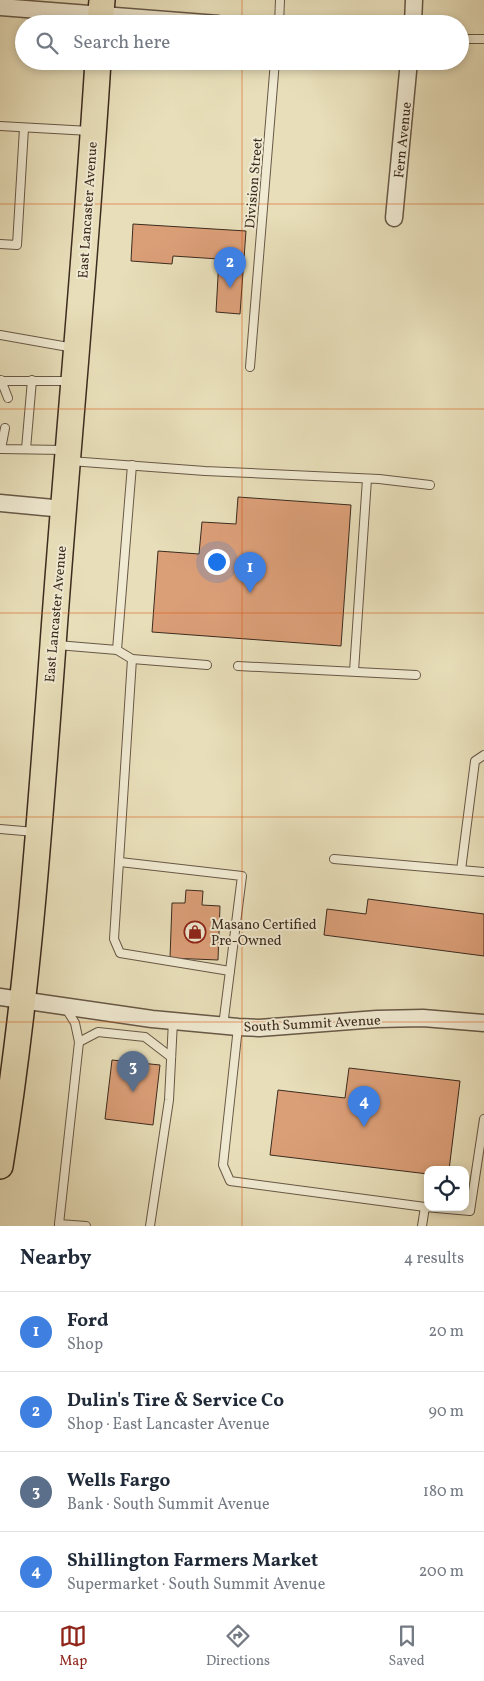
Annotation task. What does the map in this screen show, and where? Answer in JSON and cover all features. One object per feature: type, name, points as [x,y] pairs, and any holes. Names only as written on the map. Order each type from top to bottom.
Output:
[{"type":"main road","name":"East Lancaster Avenue","points":[[0,1166],[16,1070],[11,998],[37,832],[97,70]]},
{"type":"street","points":[[413,15],[414,0]]},
{"type":"street","points":[[0,7],[122,15]]},
{"type":"street","name":"Fern Avenue","points":[[394,218],[408,70]]},
{"type":"street","points":[[0,503],[64,509]]},
{"type":"street","name":"South Summit Avenue","points":[[11,998],[65,1007],[230,1027],[267,1028],[377,1019],[423,1018],[484,1023]]},
{"type":"lane","points":[[279,15],[280,0]]},
{"type":"lane","points":[[469,39],[484,39]]},
{"type":"lane","name":"Division Street","points":[[250,367],[275,70]]},
{"type":"lane","points":[[0,126],[93,131]]},
{"type":"lane","points":[[0,244],[16,246],[24,128]]},
{"type":"lane","points":[[0,335],[76,348]]},
{"type":"lane","points":[[8,398],[1,380],[74,381]]},
{"type":"lane","points":[[26,450],[32,380]]},
{"type":"lane","points":[[5,428],[0,451],[26,450],[132,465],[204,471],[367,479],[430,485]]},
{"type":"lane","points":[[117,650],[132,465]]},
{"type":"lane","points":[[354,671],[367,479]]},
{"type":"lane","points":[[53,644],[117,650],[132,659],[207,665]]},
{"type":"lane","points":[[132,659],[114,939],[120,953],[230,971]]},
{"type":"lane","points":[[238,666],[416,675]]},
{"type":"lane","points":[[461,870],[475,761],[484,755]]},
{"type":"lane","points":[[0,829],[37,832]]},
{"type":"lane","points":[[334,859],[484,872]]},
{"type":"lane","points":[[120,862],[242,876],[230,971],[230,1027],[223,1165],[230,1181],[424,1207]]},
{"type":"lane","points":[[65,1007],[74,1023],[79,1042],[59,1225],[86,1226]]},
{"type":"lane","points":[[150,1226],[169,1100],[172,1021]]},
{"type":"lane","points":[[79,1042],[98,1032],[145,1037],[171,1057]]},
{"type":"lane","points":[[469,1211],[484,1119]]},
{"type":"lane","points":[[422,1226],[424,1211]]},
{"type":"building","points":[[133,224],[246,231],[240,314],[216,312],[219,259],[173,256],[172,264],[131,261]]},
{"type":"building","points":[[238,497],[351,505],[341,646],[152,632],[158,551],[199,554],[202,522],[236,524]]},
{"type":"building","name":"Masano Certified Pre-Owned","points":[[186,890],[203,891],[202,905],[220,906],[218,960],[170,958],[172,903],[185,903]]},
{"type":"building","points":[[368,899],[484,914],[484,956],[324,935],[327,909],[366,914]]},
{"type":"building","points":[[112,1060],[160,1065],[153,1125],[105,1119]]},
{"type":"building","points":[[349,1068],[460,1081],[449,1166],[424,1166],[424,1174],[270,1155],[278,1090],[345,1098]]},
{"type":"place","name":"Dulin's Tire & Service Co","points":[[230,288]]},
{"type":"place","name":"Ford","points":[[250,593]]},
{"type":"place","name":"Masano Certified Pre-Owned","points":[[195,932]]},
{"type":"place","name":"Wells Fargo","points":[[133,1092]]},
{"type":"place","name":"Shillington Farmers Market","points":[[364,1127]]}]
